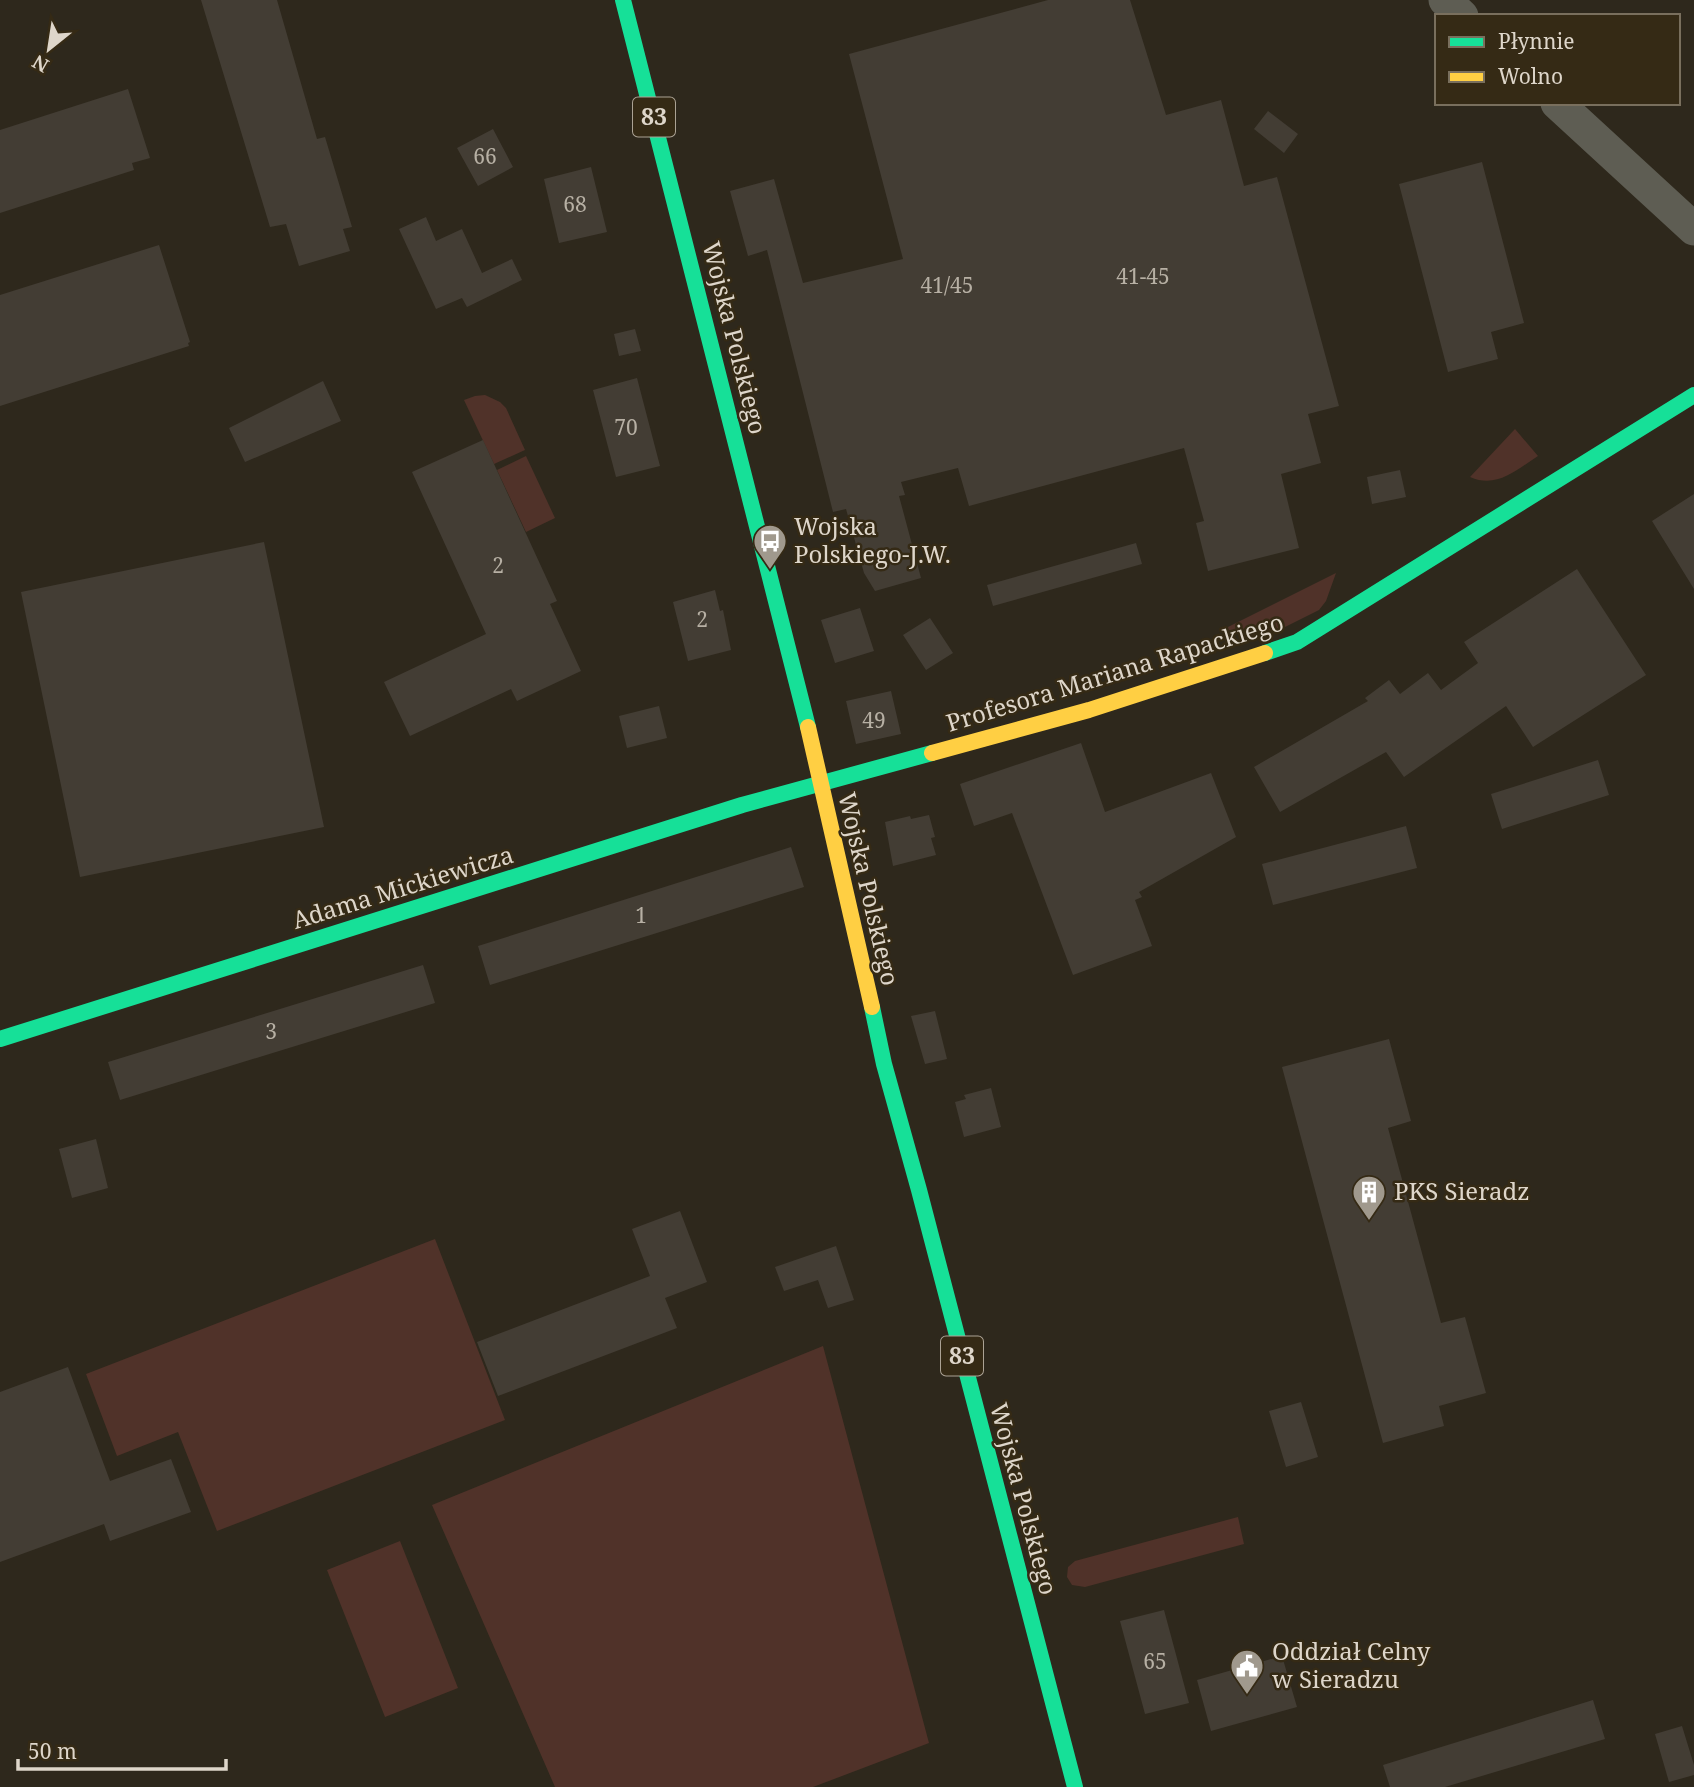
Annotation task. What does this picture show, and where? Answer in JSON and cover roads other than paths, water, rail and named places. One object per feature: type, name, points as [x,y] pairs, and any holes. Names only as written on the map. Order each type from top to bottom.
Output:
[{"type":"main road","name":"Wojska Polskiego","points":[[623,0],[801,695],[884,1064],[1075,1787]]},
{"type":"main road","name":"Profesora Mariana Rapackiego","points":[[821,785],[1089,710],[1297,642],[1694,395]]},
{"type":"main road","name":"Adama Mickiewicza","points":[[0,1039],[742,805],[821,785]]},
{"type":"street","points":[[1445,0],[1460,14]]},
{"type":"street","points":[[1559,105],[1694,229]]},
{"type":"place","name":"Wojska Polskiego-J.W.","points":[[770,571]]},
{"type":"place","name":"PKS Sieradz","points":[[1369,1222]]},
{"type":"place","name":"Oddział Celny w Sieradzu","points":[[1247,1696]]}]
